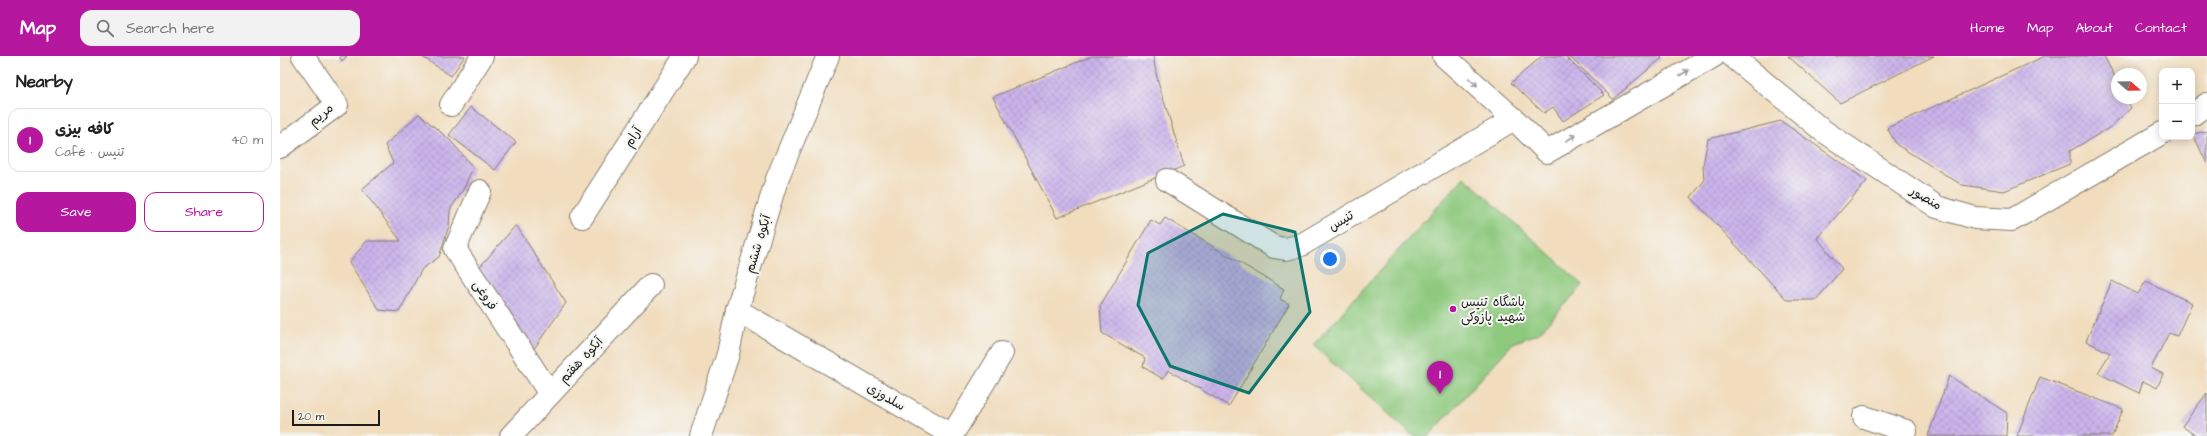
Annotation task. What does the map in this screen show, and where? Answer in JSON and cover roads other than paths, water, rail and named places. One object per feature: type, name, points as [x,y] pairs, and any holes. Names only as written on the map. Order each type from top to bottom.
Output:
[{"type":"street","name":"مریم","points":[[280,147],[337,105],[303,56]]},
{"type":"street","points":[[451,105],[482,56]]},
{"type":"street","name":"آرام","points":[[582,217],[685,56]]},
{"type":"street","name":"آبکوه ششم","points":[[701,436],[728,354],[737,310],[777,179],[828,56]]},
{"type":"street","points":[[1444,56],[1514,119],[1547,152],[1714,56]]},
{"type":"street","name":"منصور","points":[[1732,56],[1822,130],[1937,207],[1975,218],[2012,220],[2159,135]]},
{"type":"street","points":[[2195,113],[2207,104]]},
{"type":"street","name":"تنیس","points":[[1167,180],[1274,247],[1286,249],[1301,245],[1514,119]]},
{"type":"street","name":"فروغی","points":[[480,191],[455,249],[550,394]]},
{"type":"street","name":"آبکوه هفتم","points":[[512,436],[651,284]]},
{"type":"street","name":"سلدوزی","points":[[737,310],[952,435],[1002,353]]},
{"type":"street","points":[[1864,417],[1906,431],[1904,436]]},
{"type":"place","name":"باشگاه تنیس شهید پازوکی","points":[[1453,309]]},
{"type":"place","name":"کافه بیزی","points":[[1440,394]]}]
